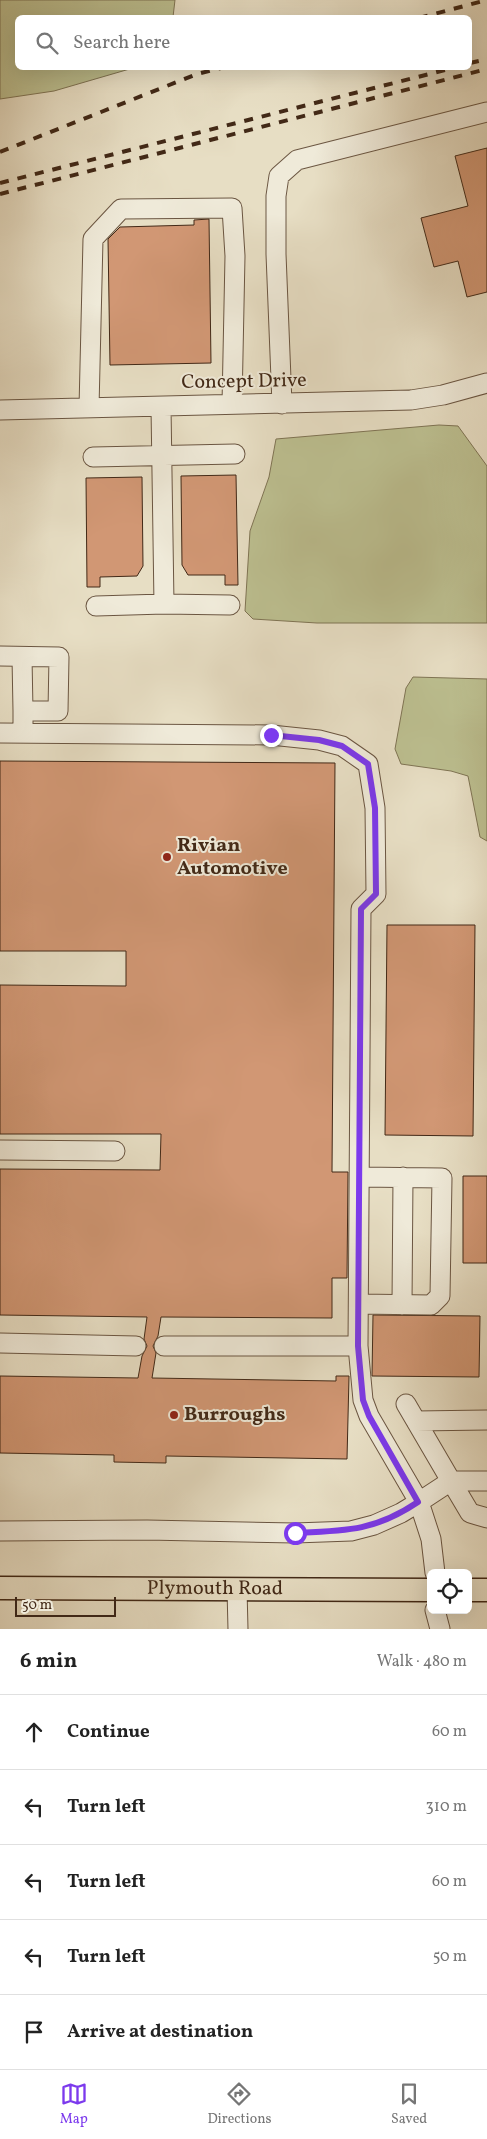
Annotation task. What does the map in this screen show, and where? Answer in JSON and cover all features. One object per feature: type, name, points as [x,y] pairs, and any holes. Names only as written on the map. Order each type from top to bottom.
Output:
[{"type":"main road","name":"Plymouth Road","points":[[0,1588],[427,1591]]},
{"type":"main road","points":[[472,1590],[487,1590]]},
{"type":"street","points":[[282,404],[276,254],[276,196],[280,176],[297,160],[487,112]]},
{"type":"street","points":[[89,408],[93,239],[121,209],[232,208],[235,256],[232,404]]},
{"type":"street","name":"Concept Drive","points":[[0,410],[411,400],[443,395],[487,383]]},
{"type":"street","points":[[161,407],[164,604]]},
{"type":"street","points":[[93,457],[235,454]]},
{"type":"street","points":[[96,606],[230,605]]},
{"type":"street","points":[[0,656],[59,657],[58,711],[23,711]]},
{"type":"street","points":[[22,657],[23,733]]},
{"type":"street","points":[[0,733],[271,735],[319,740],[342,746],[368,764],[375,808],[376,894],[361,909],[358,1346],[363,1400],[369,1416],[418,1502],[431,1539],[432,1569]]},
{"type":"street","points":[[0,1150],[115,1151]]},
{"type":"street","points":[[359,1304],[430,1304],[440,1296],[442,1178],[360,1176]]},
{"type":"street","points":[[402,1304],[403,1177]]},
{"type":"street","points":[[0,1343],[136,1346]]},
{"type":"street","points":[[164,1346],[358,1346]]},
{"type":"street","points":[[406,1404],[470,1513],[487,1518]]},
{"type":"street","points":[[416,1421],[487,1420]]},
{"type":"street","points":[[0,1531],[147,1530],[295,1533],[351,1531],[374,1525],[394,1516],[451,1481],[487,1481]]},
{"type":"street","points":[[237,1589],[238,1629]]},
{"type":"street","points":[[437,1614],[440,1629]]},
{"type":"green space","points":[[0,0],[175,0],[173,15],[15,15],[15,70],[126,70],[54,91],[0,99]]},
{"type":"green space","points":[[439,425],[458,426],[487,466],[487,623],[317,623],[253,619],[245,611],[250,531],[269,477],[276,439]]},
{"type":"green space","points":[[413,677],[487,679],[487,841],[480,837],[468,776],[451,771],[401,764],[395,749],[406,688]]},
{"type":"building","points":[[487,148],[487,292],[467,297],[458,261],[434,267],[421,218],[468,206],[455,156]]},
{"type":"building","points":[[209,219],[211,363],[110,365],[108,239],[120,227],[194,225],[194,220]]},
{"type":"building","points":[[236,475],[238,585],[225,585],[225,575],[188,575],[182,565],[181,476]]},
{"type":"building","points":[[142,477],[143,566],[137,576],[100,577],[100,587],[87,587],[86,478]]},
{"type":"building","points":[[0,761],[335,763],[332,1172],[348,1172],[347,1278],[332,1278],[332,1318],[161,1317],[158,1336],[153,1346],[156,1353],[152,1378],[336,1381],[336,1376],[349,1376],[347,1459],[166,1456],[166,1463],[114,1462],[114,1455],[0,1453],[0,1376],[138,1378],[142,1356],[147,1346],[144,1339],[147,1317],[0,1315],[0,1169],[160,1170],[161,1134],[0,1134],[0,985],[126,986],[126,951],[0,951]]},
{"type":"building","points":[[387,925],[475,925],[473,1136],[385,1135]]},
{"type":"building","points":[[463,1176],[487,1176],[487,1263],[463,1263]]},
{"type":"building","points":[[373,1315],[480,1316],[479,1377],[372,1376]]},
{"type":"railway","points":[[430,15],[487,0]]},
{"type":"railway","points":[[472,63],[487,59]]},
{"type":"railway","points":[[0,194],[487,69]]},
{"type":"railway","points":[[0,152],[197,74],[213,70]]},
{"type":"railway","points":[[0,183],[445,70]]},
{"type":"place","name":"Rivian Automotive","points":[[167,857]]},
{"type":"place","name":"Burroughs","points":[[174,1415]]},
{"type":"route","points":[[271,735],[319,740],[342,746],[368,764],[375,808],[376,894],[361,909],[358,1346],[363,1400],[369,1416],[418,1502],[401,1513],[374,1525],[351,1531],[295,1533]]}]
